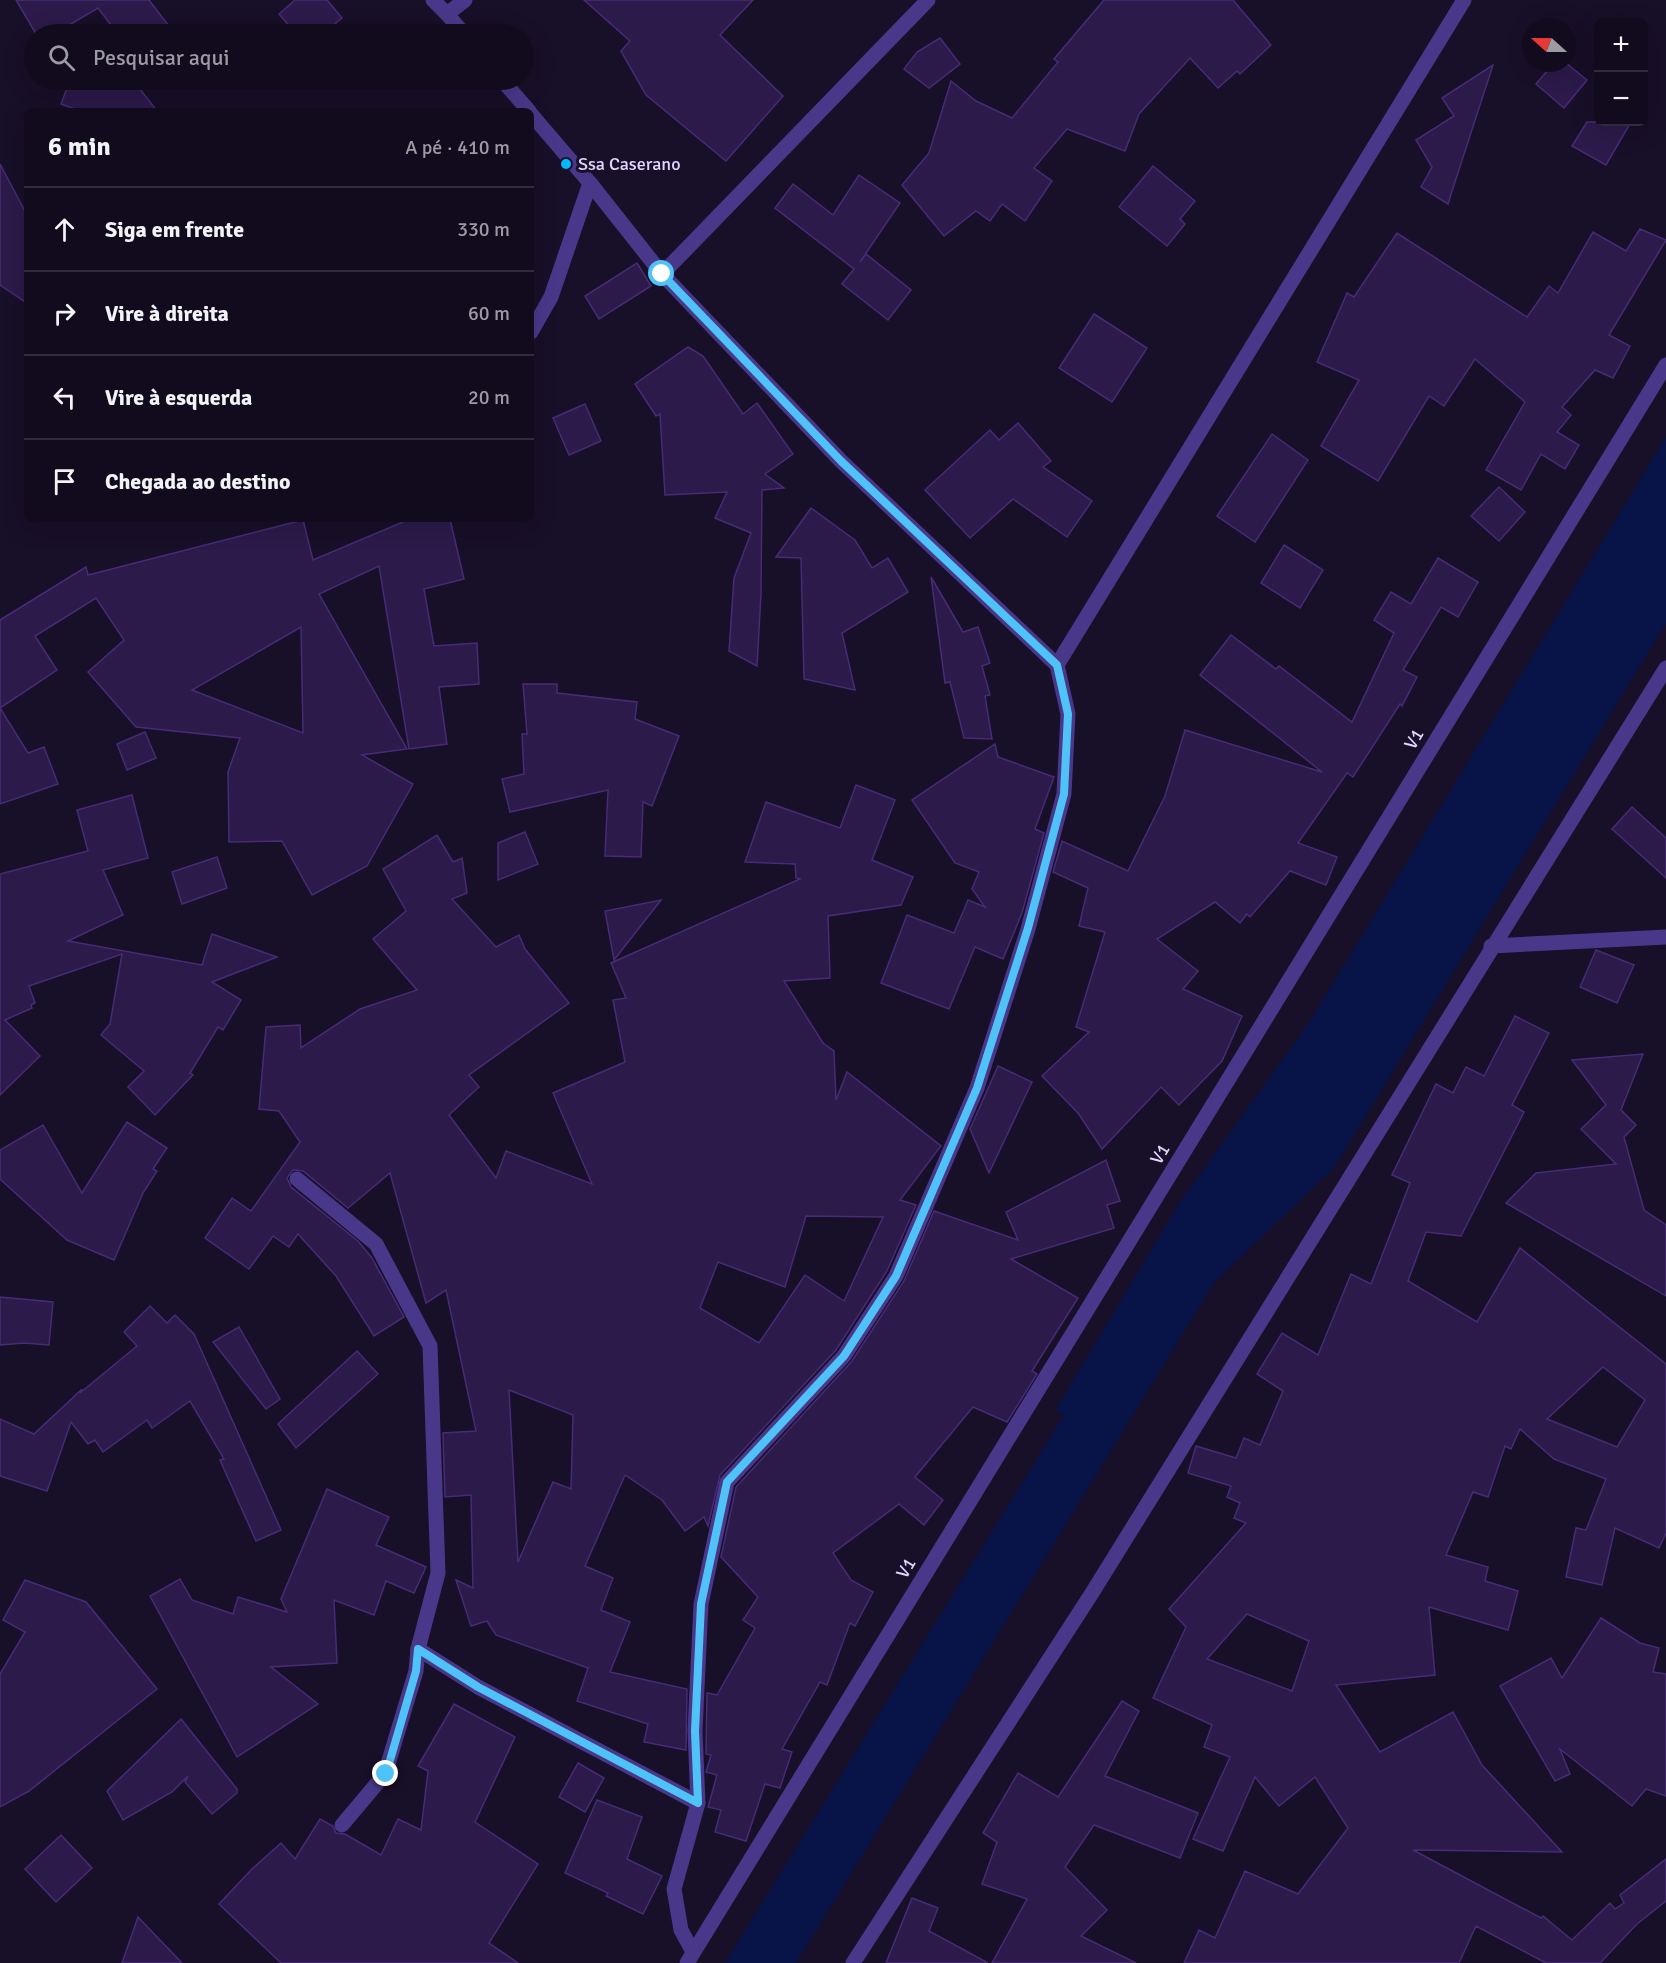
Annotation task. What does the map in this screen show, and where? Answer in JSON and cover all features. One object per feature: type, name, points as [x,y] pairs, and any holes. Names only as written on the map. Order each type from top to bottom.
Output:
[{"type":"street","points":[[433,0],[456,24]]},
{"type":"street","points":[[447,14],[465,0]]},
{"type":"street","points":[[662,274],[928,0]]},
{"type":"street","points":[[1057,665],[1464,0]]},
{"type":"street","points":[[511,90],[526,108]]},
{"type":"street","points":[[534,117],[662,274],[841,461],[1057,665],[1068,714],[1064,794],[1028,928],[977,1088],[896,1276],[844,1356],[727,1482],[701,1604],[695,1731],[698,1803],[674,1889],[681,1930],[690,1958]]},
{"type":"street","points":[[534,326],[550,297],[590,183]]},
{"type":"street","name":"V1","points":[[690,1958],[1666,365]]},
{"type":"street","points":[[853,1963],[1092,1593],[1491,946],[1666,668]]},
{"type":"street","points":[[1491,946],[1666,937]]},
{"type":"street","points":[[297,1179],[376,1244],[430,1346],[438,1573],[418,1649],[416,1671],[386,1774],[342,1825]]},
{"type":"street","points":[[418,1649],[478,1687],[698,1803]]},
{"type":"shaded area","points":[[1666,437],[1666,623],[1334,1168],[1214,1283],[796,1963],[725,1963],[1064,1415],[1056,1409],[1178,1205],[1310,1021]]},
{"type":"building","points":[[16,0],[149,0],[167,24],[110,24],[98,8],[71,24],[30,24]]},
{"type":"building","points":[[295,0],[327,0],[342,18],[335,24],[288,24],[279,14]]},
{"type":"building","points":[[584,0],[753,0],[720,35],[783,96],[726,161],[646,95],[621,51],[630,41]]},
{"type":"building","points":[[1104,0],[1233,0],[1271,45],[1240,74],[1237,71],[1218,88],[1190,58],[1139,114],[1125,151],[1067,129],[1034,168],[1052,181],[1025,221],[1002,204],[990,221],[976,211],[944,236],[902,185],[929,153],[951,81],[976,101],[1012,118],[1058,62],[1054,59]]},
{"type":"building","points":[[940,38],[960,64],[929,88],[904,69],[917,52]]},
{"type":"building","points":[[1493,65],[1448,204],[1421,187],[1432,167],[1416,140],[1454,116],[1442,98]]},
{"type":"building","points":[[1576,71],[1587,80],[1564,108],[1536,84],[1546,72]]},
{"type":"building","points":[[66,90],[141,90],[155,108],[72,108],[61,104]]},
{"type":"building","points":[[1587,122],[1594,122],[1594,126],[1629,126],[1606,165],[1572,146]]},
{"type":"building","points":[[0,164],[24,209],[24,301],[0,285]]},
{"type":"building","points":[[1153,166],[1195,201],[1180,219],[1185,224],[1167,246],[1119,207]]},
{"type":"building","points":[[859,175],[900,203],[860,262],[866,254],[911,290],[888,320],[842,284],[854,269],[775,208],[793,184],[833,215]]},
{"type":"building","points":[[1640,229],[1666,240],[1609,335],[1630,346],[1613,378],[1595,370],[1562,407],[1571,415],[1557,432],[1579,445],[1565,469],[1541,454],[1521,490],[1486,470],[1525,402],[1475,359],[1444,406],[1429,396],[1378,481],[1321,446],[1359,380],[1317,362],[1347,293],[1354,297],[1397,233],[1527,317],[1549,286],[1558,293],[1593,232],[1626,251]]},
{"type":"building","points":[[637,263],[651,286],[599,319],[585,296]]},
{"type":"building","points":[[1094,314],[1147,348],[1112,402],[1059,368]]},
{"type":"building","points":[[688,347],[703,356],[743,414],[757,403],[793,454],[765,474],[784,488],[762,490],[761,594],[757,666],[729,651],[734,578],[751,533],[715,518],[727,492],[665,495],[660,414],[656,416],[635,384]]},
{"type":"building","points":[[585,404],[601,441],[569,455],[553,418]]},
{"type":"building","points":[[1018,423],[1051,461],[1043,467],[1092,501],[1067,537],[1013,499],[970,538],[925,490],[990,430],[999,440]]},
{"type":"building","points":[[1272,434],[1308,460],[1255,542],[1217,516]]},
{"type":"building","points":[[1499,487],[1525,512],[1499,541],[1471,516]]},
{"type":"building","points":[[811,508],[855,540],[872,568],[888,558],[908,592],[842,633],[855,690],[804,679],[801,558],[776,557]]},
{"type":"building","points":[[295,522],[304,522],[313,560],[403,522],[451,522],[464,579],[424,589],[434,646],[477,643],[479,684],[439,687],[447,744],[409,749],[379,566],[319,594],[407,749],[362,755],[413,784],[367,866],[312,895],[282,841],[229,842],[228,772],[240,738],[136,727],[88,672],[124,640],[96,598],[35,636],[57,670],[0,708],[0,620],[86,567],[88,575]],"holes":[[[301,627],[303,733],[192,690]]]},
{"type":"building","points":[[1284,545],[1323,570],[1300,608],[1261,583]]},
{"type":"building","points":[[1438,558],[1478,582],[1458,617],[1441,607],[1403,670],[1417,677],[1402,706],[1400,704],[1353,777],[1347,773],[1298,843],[1337,857],[1326,885],[1290,871],[1250,917],[1247,914],[1240,923],[1215,902],[1157,939],[1198,971],[1183,989],[1242,1016],[1222,1061],[1179,1105],[1161,1087],[1102,1149],[1078,1113],[1042,1076],[1089,1032],[1076,1027],[1105,932],[1079,926],[1088,888],[1053,872],[1062,841],[1128,871],[1165,796],[1185,730],[1322,772],[1200,675],[1231,635],[1276,669],[1279,666],[1352,722],[1394,633],[1374,620],[1391,592],[1411,604]]},
{"type":"building","points":[[931,577],[963,632],[978,627],[990,663],[982,666],[990,695],[985,696],[992,739],[964,738],[950,682],[945,683]]},
{"type":"building","points":[[523,684],[557,684],[557,693],[637,702],[635,719],[679,736],[652,806],[643,802],[641,857],[605,856],[608,790],[510,812],[502,779],[524,774],[522,734],[527,734]]},
{"type":"building","points":[[0,708],[28,753],[44,747],[58,784],[0,804]]},
{"type":"building","points":[[145,732],[156,758],[127,770],[117,744]]},
{"type":"building","points":[[995,744],[998,757],[1054,777],[1035,829],[1044,833],[1022,913],[1003,959],[975,947],[949,1009],[881,983],[907,915],[954,933],[968,900],[985,907],[972,889],[979,872],[955,863],[912,800]]},
{"type":"building","points":[[856,785],[895,800],[872,860],[913,877],[901,905],[828,916],[830,978],[784,981],[823,1043],[834,1051],[836,1100],[847,1072],[941,1146],[900,1200],[916,1205],[887,1271],[836,1350],[720,1475],[708,1526],[704,1517],[685,1531],[662,1500],[625,1475],[585,1566],[613,1578],[601,1610],[630,1622],[610,1672],[687,1689],[686,1750],[644,1742],[648,1724],[577,1701],[588,1668],[496,1635],[487,1621],[471,1626],[456,1580],[473,1588],[471,1495],[445,1497],[443,1433],[476,1431],[446,1290],[426,1303],[390,1173],[348,1208],[303,1171],[293,1170],[287,1178],[291,1187],[358,1241],[372,1258],[404,1317],[374,1336],[336,1276],[298,1234],[289,1247],[273,1236],[249,1269],[205,1238],[232,1198],[251,1211],[300,1142],[279,1111],[259,1109],[266,1027],[300,1025],[301,1048],[360,1009],[417,990],[373,939],[406,911],[383,869],[437,835],[453,862],[462,858],[467,893],[452,899],[496,947],[519,935],[525,949],[569,1003],[469,1075],[479,1087],[449,1115],[496,1178],[506,1151],[592,1184],[553,1093],[625,1062],[613,1000],[626,998],[611,963],[800,879],[796,878],[795,864],[745,862],[766,802],[840,828]],"holes":[[[806,1216],[883,1217],[844,1301],[805,1275],[759,1343],[700,1308],[718,1262],[785,1287]],[[509,1390],[573,1415],[571,1489],[553,1482],[518,1562]]]},
{"type":"building","points":[[132,795],[148,858],[103,870],[123,915],[68,941],[202,965],[212,934],[277,957],[212,982],[241,1000],[223,1030],[218,1027],[190,1073],[193,1075],[155,1115],[128,1087],[144,1071],[101,1035],[110,1024],[122,954],[29,986],[35,1003],[31,1005],[32,1008],[5,1020],[40,1056],[0,1095],[0,874],[88,851],[77,810]]},
{"type":"building","points":[[1632,807],[1666,838],[1666,878],[1612,829]]},
{"type":"building","points":[[525,832],[538,864],[498,880],[498,843]]},
{"type":"building","points":[[217,857],[227,888],[182,904],[172,872]]},
{"type":"building","points":[[661,900],[614,960],[605,911]]},
{"type":"building","points":[[1596,950],[1634,965],[1617,1003],[1580,987]]},
{"type":"building","points":[[1515,1016],[1549,1033],[1512,1105],[1524,1112],[1461,1236],[1426,1232],[1408,1281],[1477,1322],[1520,1248],[1666,1364],[1666,1533],[1659,1548],[1615,1528],[1602,1585],[1566,1577],[1576,1528],[1586,1530],[1606,1479],[1554,1459],[1520,1429],[1511,1449],[1505,1446],[1488,1497],[1473,1492],[1446,1555],[1488,1567],[1485,1581],[1518,1591],[1508,1630],[1429,1607],[1435,1675],[1336,1685],[1380,1752],[1453,1712],[1482,1765],[1562,1852],[1413,1850],[1541,1918],[1543,1916],[1572,1940],[1610,1903],[1615,1909],[1624,1903],[1620,1895],[1666,1859],[1666,1901],[1637,1924],[1600,1963],[1546,1963],[1476,1926],[1459,1963],[1184,1963],[1199,1930],[1215,1938],[1245,1871],[1298,1894],[1348,1828],[1315,1777],[1279,1806],[1255,1777],[1223,1851],[1193,1839],[1230,1757],[1204,1747],[1212,1725],[1153,1698],[1186,1627],[1169,1609],[1246,1523],[1234,1518],[1240,1503],[1227,1497],[1231,1486],[1188,1473],[1196,1446],[1236,1458],[1244,1438],[1260,1445],[1283,1391],[1257,1374],[1282,1333],[1318,1355],[1351,1274],[1371,1284],[1410,1183],[1392,1175],[1436,1084],[1453,1093],[1466,1067],[1484,1076]],"holes":[[[1603,1367],[1645,1400],[1617,1447],[1547,1419]],[[1247,1614],[1309,1641],[1292,1691],[1207,1659]]]},
{"type":"building","points":[[1643,1054],[1621,1110],[1636,1125],[1624,1137],[1644,1210],[1666,1225],[1666,1296],[1506,1203],[1536,1173],[1616,1164],[1581,1129],[1606,1105],[1572,1060]]},
{"type":"building","points":[[998,1066],[1032,1082],[989,1173],[970,1129]]},
{"type":"building","points":[[127,1122],[167,1148],[153,1169],[157,1171],[143,1193],[114,1260],[67,1240],[0,1179],[0,1150],[43,1125],[82,1193]]},
{"type":"building","points":[[1106,1160],[1120,1201],[1107,1205],[1114,1228],[1011,1259],[1078,1298],[1032,1371],[1037,1374],[1007,1422],[973,1407],[915,1477],[943,1500],[924,1525],[899,1504],[833,1553],[851,1580],[873,1592],[855,1626],[850,1623],[827,1685],[820,1682],[782,1749],[792,1752],[780,1788],[765,1784],[746,1841],[715,1832],[721,1810],[708,1807],[717,1775],[706,1772],[711,1755],[706,1754],[707,1693],[717,1695],[755,1628],[743,1620],[758,1597],[721,1557],[736,1487],[852,1361],[904,1281],[934,1211],[1018,1240],[1006,1212]]},
{"type":"building","points":[[0,1297],[53,1302],[49,1345],[24,1343],[0,1345]]},
{"type":"building","points":[[150,1306],[167,1323],[175,1315],[194,1334],[281,1530],[256,1541],[220,1460],[224,1459],[190,1401],[152,1428],[147,1420],[103,1452],[95,1440],[88,1444],[71,1422],[47,1491],[0,1476],[0,1419],[34,1434],[82,1389],[80,1393],[137,1346],[124,1332]]},
{"type":"building","points":[[239,1327],[280,1399],[266,1409],[213,1342]]},
{"type":"building","points":[[357,1351],[378,1374],[296,1448],[278,1424]]},
{"type":"building","points":[[327,1489],[389,1517],[376,1545],[426,1567],[414,1593],[386,1581],[374,1615],[334,1600],[337,1663],[271,1667],[318,1704],[237,1757],[150,1596],[180,1579],[192,1600],[233,1614],[238,1597],[287,1612],[281,1599]]},
{"type":"building","points":[[25,1580],[86,1602],[157,1689],[29,1791],[0,1807],[0,1674],[25,1632],[3,1620]]},
{"type":"building","points":[[1601,1618],[1640,1643],[1659,1648],[1653,1672],[1666,1674],[1666,1796],[1646,1789],[1632,1806],[1560,1749],[1570,1774],[1555,1781],[1500,1686],[1551,1658],[1562,1678]]},
{"type":"building","points":[[1122,1701],[1139,1711],[1105,1776],[1198,1813],[1180,1858],[1094,1825],[1065,1867],[1107,1910],[1081,1936],[1136,1963],[992,1963],[1027,1899],[982,1884],[997,1842],[983,1833],[1018,1773],[1058,1797]]},
{"type":"building","points":[[454,1704],[515,1737],[475,1822],[538,1864],[489,1943],[518,1963],[281,1963],[219,1904],[281,1843],[295,1859],[320,1819],[333,1826],[336,1833],[345,1834],[381,1855],[398,1819],[421,1830],[428,1771],[418,1766]]},
{"type":"building","points":[[181,1719],[237,1789],[237,1793],[212,1814],[185,1782],[188,1776],[172,1792],[123,1820],[107,1791]]},
{"type":"building","points":[[578,1763],[604,1778],[585,1812],[559,1797]]},
{"type":"building","points":[[597,1800],[642,1817],[627,1859],[662,1876],[643,1914],[606,1896],[608,1893],[565,1873]]},
{"type":"building","points":[[61,1835],[92,1868],[56,1902],[25,1869]]},
{"type":"building","points":[[912,1898],[938,1908],[929,1931],[988,1963],[886,1963]]},
{"type":"building","points":[[138,1917],[182,1963],[122,1963]]},
{"type":"place","name":"Ssa Caserano","points":[[566,164]]},
{"type":"route","points":[[386,1774],[416,1671],[418,1649],[478,1687],[698,1803],[695,1731],[701,1604],[727,1482],[777,1431],[844,1356],[896,1276],[977,1088],[1028,928],[1064,794],[1068,714],[1057,665],[841,461],[662,274]]}]
